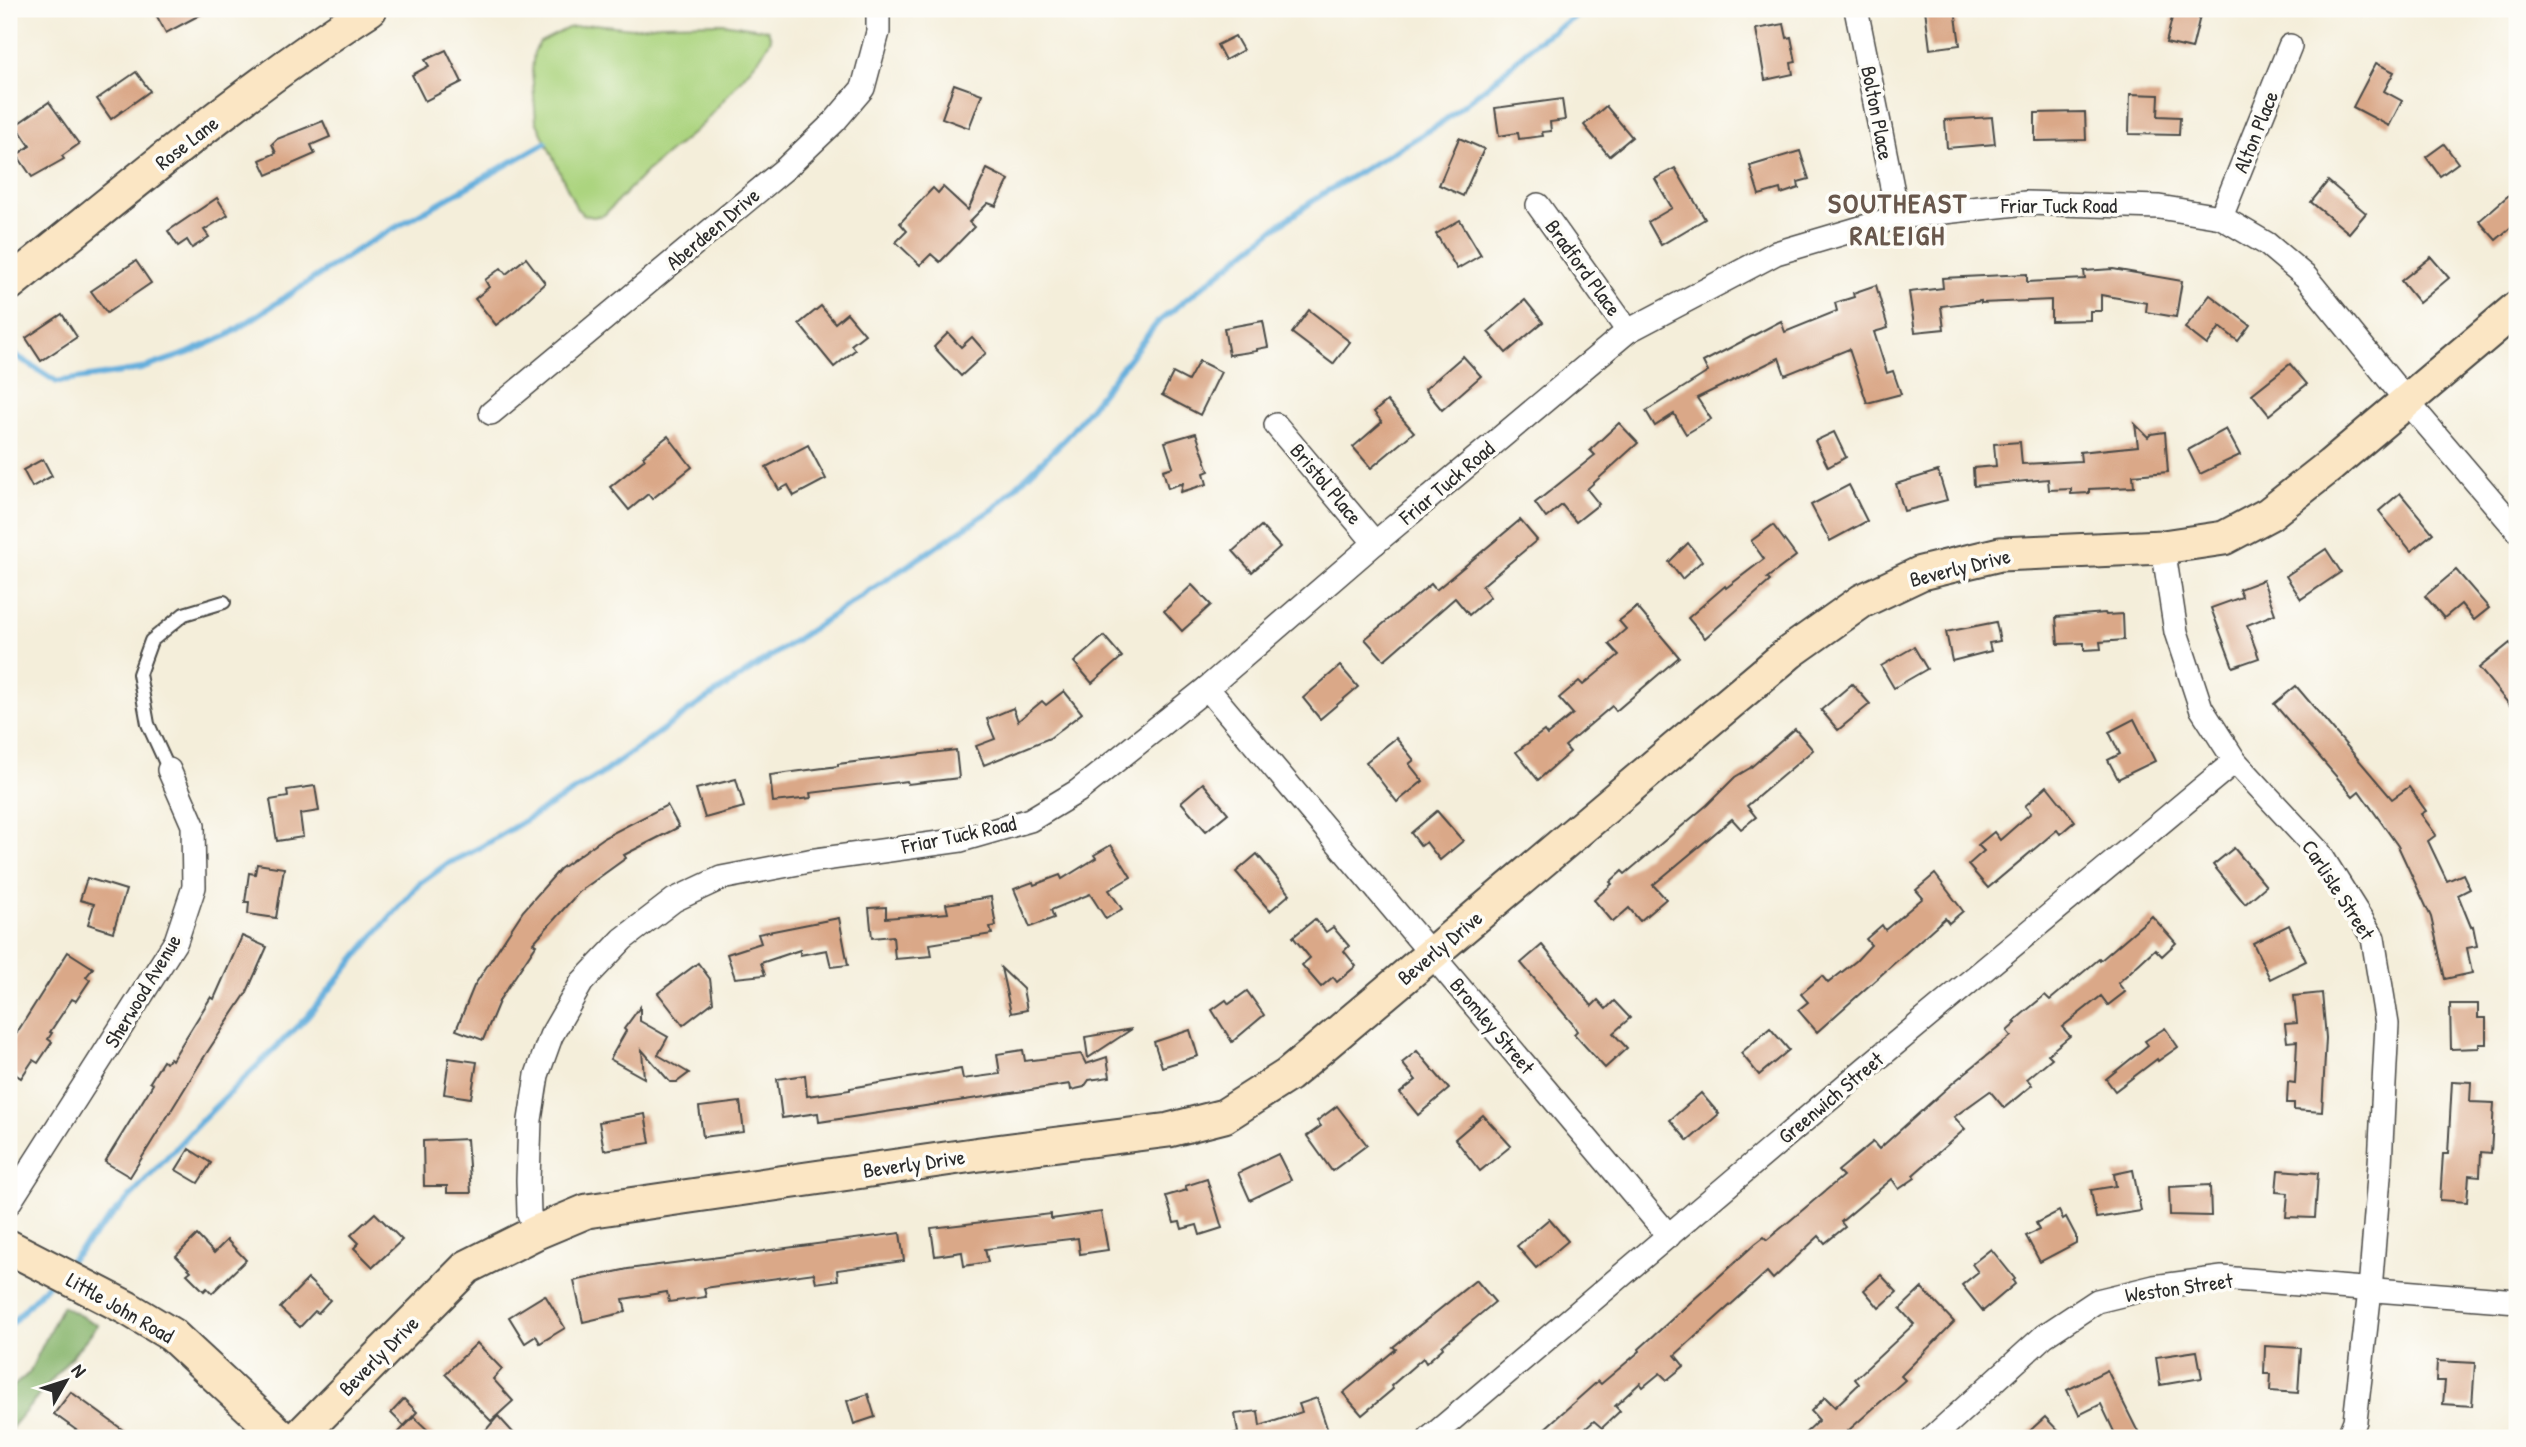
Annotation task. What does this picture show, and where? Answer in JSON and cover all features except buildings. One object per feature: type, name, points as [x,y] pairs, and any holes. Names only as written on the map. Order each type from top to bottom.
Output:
[{"type":"street","name":"Rose Lane","points":[[9,284],[317,42],[370,9]]},
{"type":"street","name":"Aberdeen Drive","points":[[491,413],[787,167],[834,122],[863,88],[878,32],[878,9]]},
{"type":"street","name":"Bolton Place","points":[[1856,9],[1898,217]]},
{"type":"street","name":"Alton Place","points":[[2221,217],[2290,46]]},
{"type":"street","name":"Friar Tuck Road","points":[[537,1232],[529,1214],[528,1180],[530,1120],[537,1075],[551,1036],[582,982],[623,939],[674,900],[721,878],[809,861],[961,839],[1030,820],[1078,791],[1207,688],[1628,331],[1776,253],[1898,217],[2026,203],[2159,207],[2221,217],[2267,244],[2306,277],[2517,530]]},
{"type":"street","name":"Bradford Place","points":[[1538,205],[1628,331]]},
{"type":"street","name":"Beverly Drive","points":[[298,1438],[467,1267],[537,1232],[587,1211],[980,1154],[1169,1130],[1224,1116],[1288,1075],[1790,652],[1862,601],[1921,573],[2000,554],[2164,547],[2224,538],[2269,514],[2517,308]]},
{"type":"street","name":"Bristol Place","points":[[1276,425],[1375,543]]},
{"type":"street","name":"Carlisle Street","points":[[2164,547],[2176,632],[2201,708],[2235,761],[2319,852],[2373,938],[2387,1024],[2370,1290],[2355,1421],[2348,1438]]},
{"type":"street","name":"Bromley Street","points":[[1207,688],[1669,1236]]},
{"type":"street","name":"Greenwich Street","points":[[1430,1438],[1866,1068],[2235,761]]},
{"type":"street","name":"Sherwood Avenue","points":[[9,1203],[176,942],[194,887],[193,825],[169,770]]},
{"type":"street","name":"Little John Road","points":[[9,1247],[127,1308],[172,1335],[283,1438]]},
{"type":"street","name":"Weston Street","points":[[1932,1438],[2044,1336],[2097,1301],[2154,1287],[2222,1278],[2517,1301]]},
{"type":"lane","name":"Sherwood Avenue","points":[[169,770],[148,724],[139,674],[151,641],[184,614],[224,602]]},
{"type":"green space","points":[[722,23],[768,30],[771,39],[761,56],[702,125],[647,171],[604,215],[585,215],[577,209],[536,121],[532,71],[534,52],[540,42],[568,28],[594,24],[632,28],[660,24]]},
{"type":"green space","points":[[62,1306],[98,1325],[9,1431],[9,1390],[29,1373]]},
{"type":"waterway","points":[[65,1266],[201,1121],[307,1017],[419,884],[447,864],[481,847],[600,775],[690,710],[993,509],[1067,437],[1157,323],[1275,228],[1324,193],[1440,124],[1496,79],[1536,42],[1587,9]]},
{"type":"waterway","points":[[9,351],[57,382],[141,369],[188,353],[228,335],[363,246],[545,143]]},
{"type":"waterway","points":[[9,1326],[53,1279]]},
{"type":"district","name":"SOUTHEAST RALEIGH","points":[[1898,219]]}]
